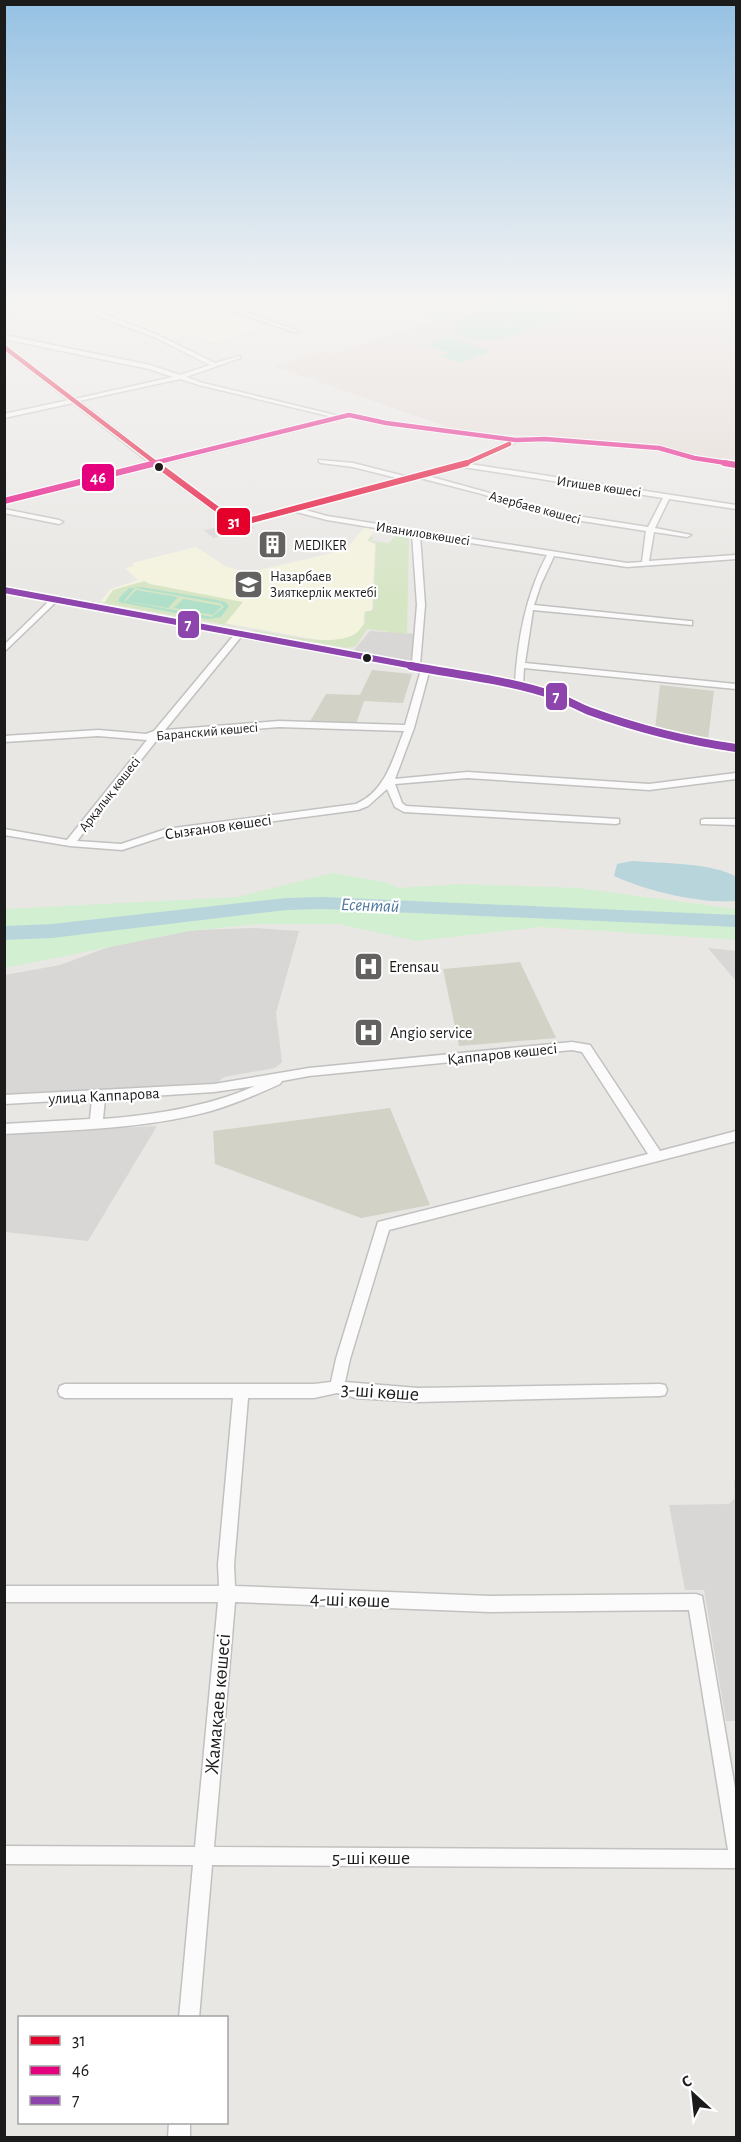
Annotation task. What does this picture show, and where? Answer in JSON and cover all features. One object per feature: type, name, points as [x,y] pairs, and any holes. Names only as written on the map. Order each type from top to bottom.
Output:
[{"type":"street","points":[[4,416],[66,402]]},
{"type":"street","points":[[77,402],[154,462]]},
{"type":"street","points":[[277,402],[340,417]]},
{"type":"street","points":[[4,501],[349,415],[404,426],[516,440],[659,448],[694,458],[736,465]]},
{"type":"street","name":"Азербаев көшесі","points":[[154,462],[237,524],[406,478],[421,477],[463,465],[516,440]]},
{"type":"street","name":"Азербаев көшесі","points":[[321,461],[353,465],[406,478]]},
{"type":"street","name":"Игишев көшесі","points":[[463,465],[736,507]]},
{"type":"street","name":"Азербаев көшесі","points":[[421,477],[484,493],[550,514],[687,535]]},
{"type":"street","points":[[645,565],[650,531],[667,496]]},
{"type":"street","name":"Иваниловкөшесі","points":[[295,510],[327,518],[627,565],[736,557]]},
{"type":"street","points":[[4,511],[59,522]]},
{"type":"street","points":[[416,532],[421,605],[421,668],[409,728],[389,782],[398,805],[404,809],[616,821]]},
{"type":"street","points":[[519,686],[522,634],[529,607],[552,553]]},
{"type":"street","points":[[4,590],[519,686],[555,696],[591,711],[635,725],[702,743],[736,748]]},
{"type":"street","points":[[4,650],[55,599]]},
{"type":"street","points":[[529,607],[689,623]]},
{"type":"street","name":"Арқалық көшесі","points":[[70,843],[239,634]]},
{"type":"street","points":[[520,665],[736,687]]},
{"type":"street","name":"Баранский көшесі","points":[[4,738],[98,733],[147,737],[157,733],[279,724],[409,728]]},
{"type":"street","points":[[389,782],[486,775],[650,787],[736,776]]},
{"type":"street","name":"Сызғанов көшесі","points":[[4,832],[70,843],[122,846],[166,832],[358,807],[365,804],[389,782]]},
{"type":"street","points":[[704,822],[736,822]]},
{"type":"street","name":"Қаппаров көшесі","points":[[203,1088],[288,1075],[553,1047],[586,1048],[657,1157]]},
{"type":"street","name":"Қаппаров көшесі","points":[[4,1129],[149,1120],[186,1113],[260,1090],[288,1075]]},
{"type":"street","name":"улица Каппарова","points":[[4,1100],[203,1088]]},
{"type":"street","points":[[96,1123],[99,1095]]},
{"type":"street","points":[[338,1387],[343,1359],[383,1226],[736,1136]]},
{"type":"street","name":"3-ші көше","points":[[65,1391],[314,1391],[338,1387],[418,1395],[660,1390]]},
{"type":"street","name":"Жамақаев көшесі","points":[[189,2016],[227,1594],[226,1565],[242,1391]]},
{"type":"street","name":"4-ші көше","points":[[4,1594],[227,1594],[490,1604],[696,1602],[736,1846]]},
{"type":"street","name":"5-ші көше","points":[[4,1855],[736,1859]]},
{"type":"shaded area","points":[[376,402],[736,402],[736,462],[695,456],[661,446],[456,430]]},
{"type":"shaded area","points":[[242,523],[255,528],[213,538],[204,530]]},
{"type":"shaded area","name":"Назарбаев Зияткерлік мектебі","points":[[365,527],[376,529],[367,540],[375,544],[372,610],[364,612],[363,626],[347,645],[101,601],[111,589],[138,580],[125,568],[134,566],[132,563],[196,547],[227,567],[259,570],[345,550]]},
{"type":"shaded area","points":[[370,631],[419,634],[416,667],[350,655]]},
{"type":"shaded area","points":[[372,670],[412,674],[403,703],[364,701],[355,727],[309,723],[326,694],[360,695]]},
{"type":"shaded area","points":[[660,685],[714,691],[708,740],[655,729]]},
{"type":"shaded area","points":[[256,928],[299,931],[276,1013],[282,1062],[275,1068],[224,1077],[216,1084],[5,1096],[5,975],[60,965],[125,941],[192,930]]},
{"type":"shaded area","points":[[708,948],[736,951],[736,981]]},
{"type":"shaded area","points":[[520,962],[556,1038],[459,1046],[443,969]]},
{"type":"shaded area","points":[[390,1108],[430,1205],[361,1218],[215,1164],[213,1131]]},
{"type":"shaded area","points":[[157,1126],[88,1241],[5,1232],[5,1134]]},
{"type":"shaded area","points":[[736,1479],[736,1721],[726,1721],[704,1590],[685,1590],[669,1505],[729,1504],[735,1498],[734,1481]]},
{"type":"green space","points":[[380,529],[404,533],[409,537],[407,634],[367,629],[356,646],[347,648],[253,631],[319,640],[345,638],[356,633],[365,623],[365,612],[373,610],[376,544],[368,541],[370,537],[373,537],[371,541],[389,543],[395,536],[375,533]]},
{"type":"green space","points":[[144,581],[243,602],[225,624],[243,628],[104,603],[113,590]]},
{"type":"green space","points":[[141,587],[217,600],[229,606],[221,617],[207,619],[119,602],[119,598],[129,588]],"holes":[[[135,588],[220,603],[224,607],[212,617],[124,601]]]},
{"type":"green space","points":[[136,590],[178,597],[168,608],[126,601]]},
{"type":"green space","points":[[183,599],[222,606],[213,615],[174,608]]},
{"type":"green space","points":[[333,873],[385,882],[398,888],[460,884],[579,888],[736,909],[736,940],[541,927],[416,941],[338,924],[259,924],[190,931],[5,968],[5,909],[237,897]]},
{"type":"water","points":[[632,861],[686,864],[727,872],[736,877],[736,901],[706,900],[674,895],[642,887],[614,876],[617,864]]},
{"type":"waterway","name":"Есентай","points":[[4,933],[52,931],[286,904],[322,903],[736,921]]},
{"type":"transit line","name":"31","points":[[75,402],[237,524],[463,465],[509,444]]},
{"type":"transit line","name":"46","points":[[4,501],[349,415],[386,423],[516,440],[545,439],[659,448],[694,458],[736,465]]},
{"type":"transit line","name":"7","points":[[4,590],[519,686],[555,696],[590,711],[635,725],[702,743],[736,748]]},
{"type":"place","name":"MEDIKER","points":[[273,545]]},
{"type":"place","name":"Назарбаев Зияткерлік мектебі","points":[[249,584]]},
{"type":"place","name":"Erensau","points":[[368,966]]},
{"type":"place","name":"Angio service","points":[[369,1032]]}]
